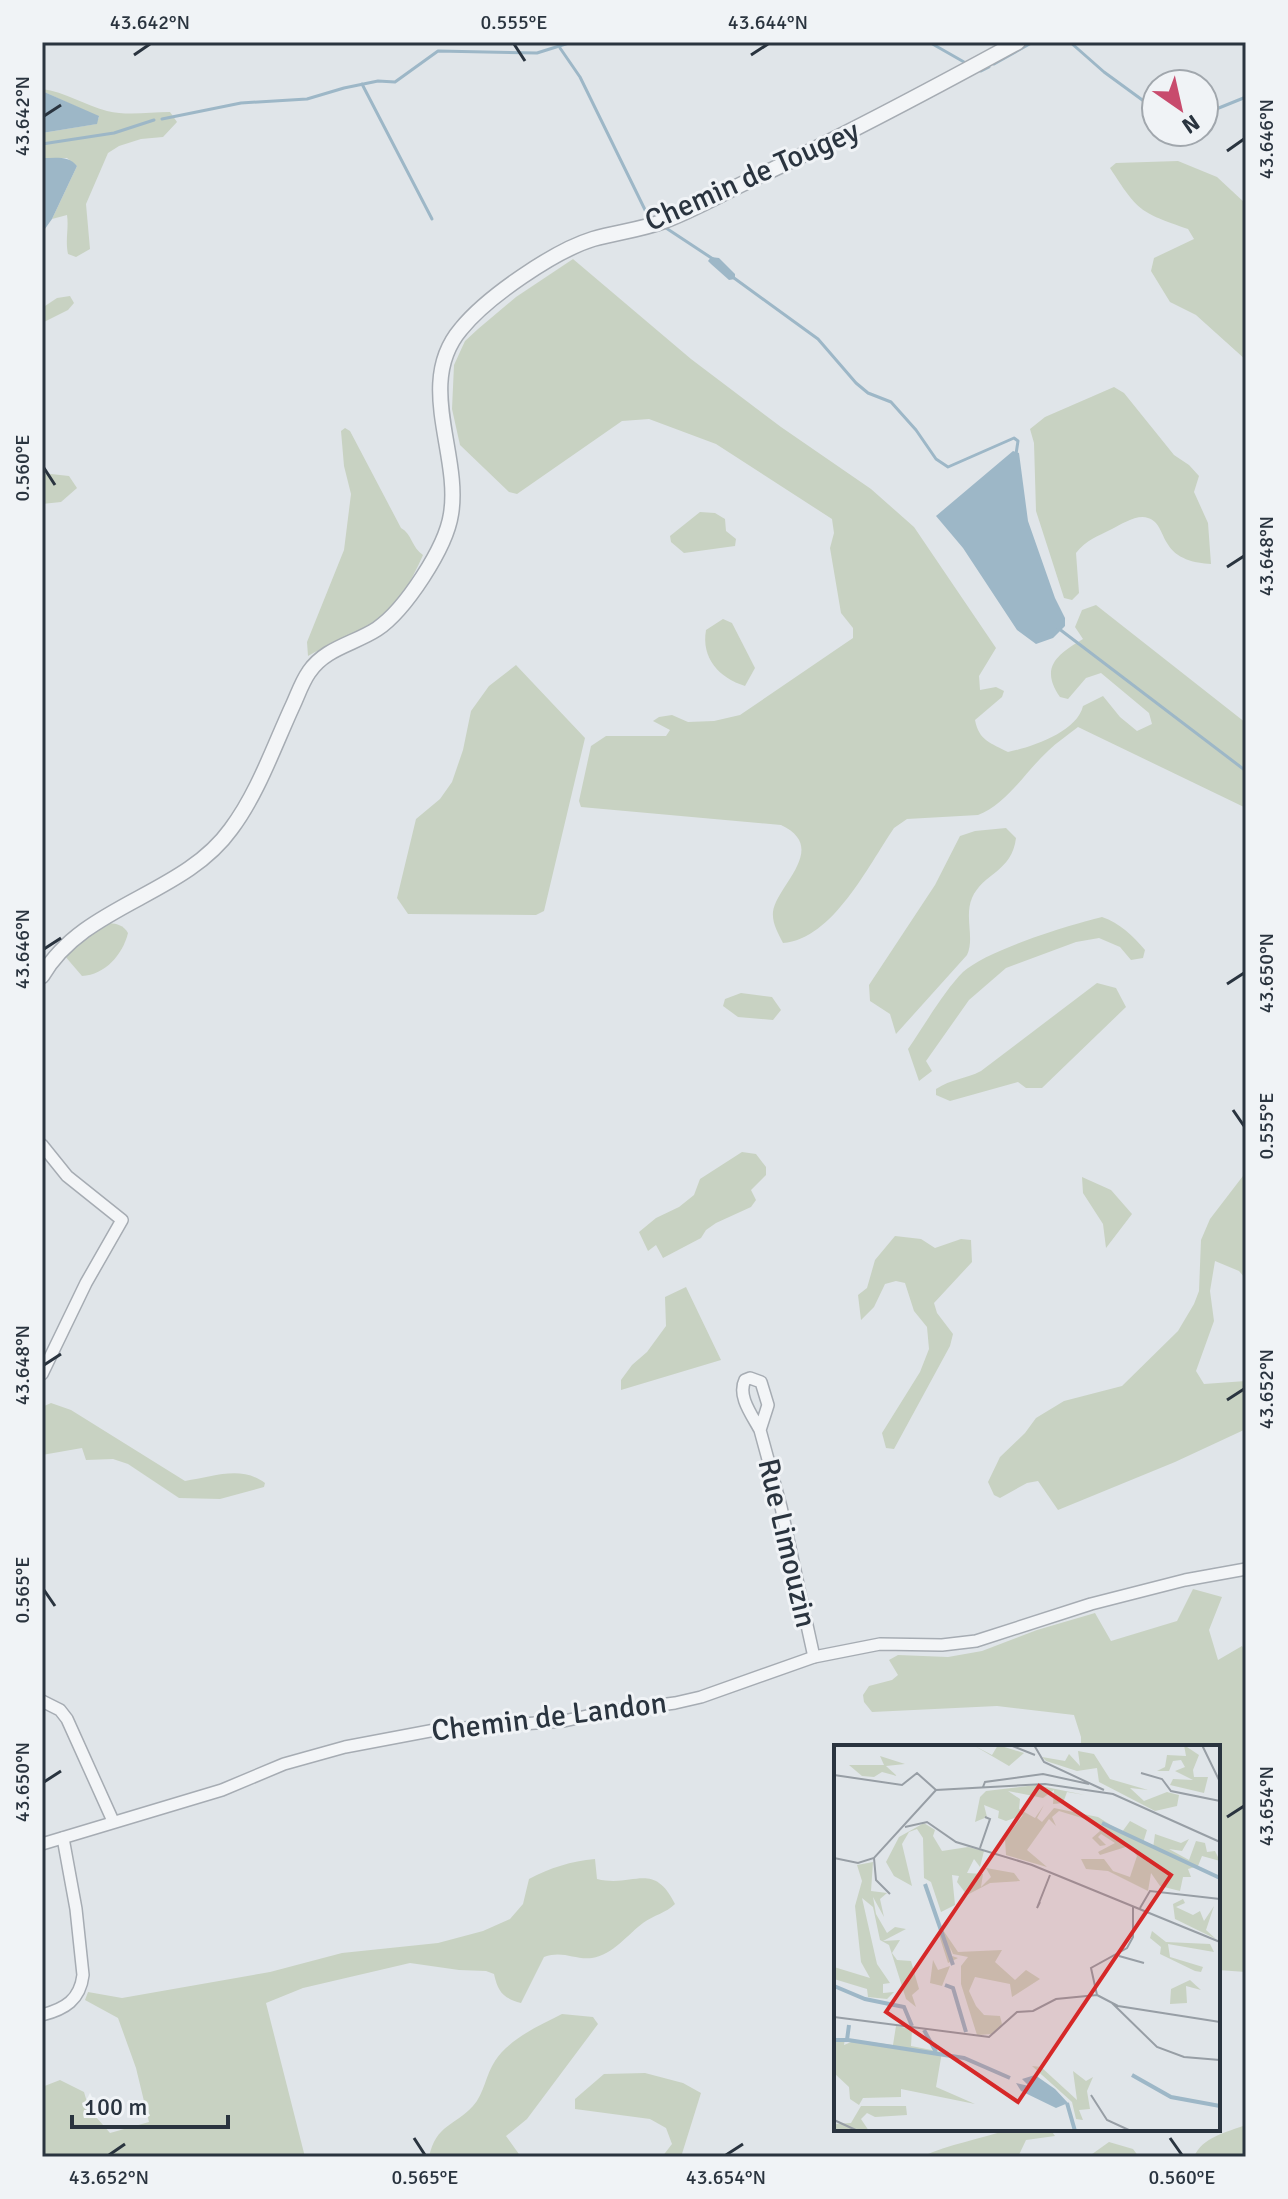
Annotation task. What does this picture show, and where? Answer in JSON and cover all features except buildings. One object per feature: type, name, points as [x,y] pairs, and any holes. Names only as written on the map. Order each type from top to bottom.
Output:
[{"type":"street","name":"Chemin de Tougey","points":[[42,976],[64,946],[82,932],[183,873],[212,852],[231,830],[244,808],[309,672],[330,652],[384,624],[413,590],[444,538],[451,517],[453,496],[442,409],[441,373],[459,331],[476,314],[572,247],[664,221],[879,118],[1018,42]]},
{"type":"street","points":[[42,1145],[67,1176],[122,1220],[86,1283],[42,1374]]},
{"type":"street","name":"Rue Limouzin","points":[[760,1430],[781,1507],[814,1657]]},
{"type":"street","name":"Chemin de Landon","points":[[42,1844],[222,1790],[284,1764],[345,1747],[435,1730],[564,1721],[675,1703],[701,1697],[814,1657],[880,1644],[942,1645],[976,1641],[1091,1604],[1197,1577],[1246,1569]]},
{"type":"street","points":[[42,1701],[60,1710],[67,1719],[113,1821]]},
{"type":"street","points":[[42,2015],[66,2007],[82,1986],[76,1909],[63,1838]]},
{"type":"green space","points":[[42,89],[115,112],[170,112],[177,122],[163,137],[141,139],[108,153],[86,204],[90,249],[76,257],[68,254],[67,215],[52,219],[77,166],[67,158],[42,158],[42,133],[96,124],[99,117]]},
{"type":"green space","points":[[1178,161],[1217,177],[1246,204],[1246,360],[1196,315],[1170,302],[1151,271],[1154,258],[1194,239],[1188,229],[1141,208],[1110,168],[1116,163]]},
{"type":"green space","points":[[573,259],[691,359],[781,427],[871,489],[914,527],[996,648],[979,676],[980,690],[996,687],[1004,691],[1002,697],[975,720],[979,733],[987,740],[1008,752],[1041,742],[1063,731],[1079,715],[1083,706],[1103,696],[1120,717],[1137,731],[1152,724],[1149,713],[1101,673],[1086,678],[1068,699],[1060,697],[1054,687],[1051,669],[1054,662],[1083,639],[1075,627],[1082,610],[1096,605],[1246,723],[1246,808],[1078,727],[1051,748],[1007,795],[988,810],[978,815],[907,819],[894,828],[861,880],[833,915],[818,929],[783,943],[774,924],[773,912],[801,856],[801,845],[795,834],[781,825],[581,807],[579,801],[591,746],[606,736],[666,736],[670,730],[653,721],[659,717],[672,715],[688,722],[714,721],[740,715],[853,638],[853,628],[841,613],[830,548],[834,533],[832,519],[716,444],[649,419],[622,421],[517,494],[509,492],[460,445],[452,409],[454,365],[465,341],[516,297]]},
{"type":"green space","points":[[70,296],[74,303],[68,310],[42,323],[42,308],[57,298]]},
{"type":"green space","points":[[1114,387],[1124,393],[1174,455],[1199,476],[1194,492],[1208,523],[1211,564],[1180,556],[1165,540],[1155,522],[1144,517],[1134,518],[1092,539],[1076,553],[1079,593],[1072,600],[1064,598],[1036,511],[1034,443],[1030,429],[1045,417]]},
{"type":"green space","points":[[345,428],[350,431],[401,528],[423,555],[407,587],[393,607],[376,623],[308,656],[307,642],[344,550],[351,494],[344,466],[341,431]]},
{"type":"green space","points":[[42,473],[69,476],[77,488],[61,502],[42,504]]},
{"type":"green space","points":[[700,512],[715,513],[725,519],[726,531],[736,539],[735,546],[684,553],[671,542],[670,536]]},
{"type":"green space","points":[[723,619],[732,623],[755,668],[745,686],[720,672],[706,649],[706,630]]},
{"type":"green space","points":[[516,665],[585,738],[544,911],[536,915],[408,914],[397,898],[416,819],[440,799],[452,782],[471,711],[489,686]]},
{"type":"green space","points":[[1006,828],[1016,838],[1013,849],[1009,858],[972,898],[967,955],[896,1034],[890,1014],[870,1001],[869,985],[935,885],[960,836]]},
{"type":"green space","points":[[1102,917],[1120,926],[1136,940],[1145,950],[1143,958],[1131,960],[1120,947],[1099,938],[1076,942],[1006,968],[969,1000],[926,1061],[932,1071],[919,1081],[908,1049],[963,972],[1009,947]]},
{"type":"green space","points":[[109,923],[120,925],[128,933],[122,948],[112,962],[98,972],[82,976],[64,955]]},
{"type":"green space","points":[[1097,983],[1116,988],[1126,1007],[1042,1088],[1026,1088],[1018,1082],[950,1101],[936,1095],[936,1089],[981,1071]]},
{"type":"green space","points":[[741,993],[772,997],[781,1010],[773,1020],[738,1017],[723,1006],[725,999]]},
{"type":"green space","points":[[742,1152],[756,1154],[766,1167],[766,1175],[751,1190],[756,1200],[751,1207],[716,1223],[701,1238],[663,1258],[656,1245],[648,1251],[639,1232],[656,1218],[679,1207],[694,1195],[700,1179]]},
{"type":"green space","points":[[1246,1172],[1246,1279],[1239,1271],[1215,1261],[1210,1291],[1214,1321],[1196,1371],[1204,1384],[1246,1381],[1246,1429],[1058,1510],[1038,1481],[1027,1483],[1000,1498],[994,1495],[988,1482],[1000,1457],[1036,1418],[1064,1401],[1122,1386],[1178,1331],[1199,1291],[1201,1240],[1210,1219]]},
{"type":"green space","points":[[1082,1177],[1111,1190],[1132,1214],[1106,1248],[1103,1224],[1083,1193]]},
{"type":"green space","points":[[895,1236],[921,1239],[935,1248],[961,1239],[971,1240],[972,1262],[934,1303],[937,1313],[953,1334],[950,1346],[894,1449],[886,1448],[882,1433],[920,1372],[929,1349],[927,1327],[914,1311],[905,1283],[896,1281],[885,1284],[874,1307],[861,1320],[858,1295],[867,1288],[875,1260]]},
{"type":"green space","points":[[686,1287],[721,1360],[621,1390],[621,1380],[666,1326],[665,1297]]},
{"type":"green space","points":[[51,1403],[71,1410],[185,1481],[237,1473],[256,1478],[265,1483],[264,1487],[220,1499],[179,1498],[128,1464],[113,1459],[86,1460],[82,1448],[42,1455],[42,1407]]},
{"type":"green space","points":[[1193,1589],[1222,1597],[1209,1630],[1218,1660],[1242,1646],[1246,1652],[1246,1972],[1220,1970],[1220,1745],[1081,1745],[1074,1715],[997,1706],[872,1712],[864,1702],[863,1695],[869,1686],[892,1680],[898,1675],[889,1660],[898,1655],[948,1657],[982,1651],[1095,1613],[1111,1641],[1177,1621]]},
{"type":"green space","points":[[595,1859],[597,1879],[650,1879],[667,1891],[675,1904],[643,1923],[600,1956],[586,1958],[557,1954],[544,1957],[521,2003],[502,1993],[494,1974],[486,1971],[410,1963],[303,1988],[266,2003],[305,2157],[42,2157],[42,2087],[60,2080],[84,2092],[89,2109],[110,2133],[149,2122],[136,2068],[118,2018],[85,2000],[88,1992],[122,1998],[270,1972],[342,1953],[438,1943],[483,1931],[510,1919],[523,1904],[529,1879],[561,1866]]},
{"type":"green space","points":[[562,2014],[593,2017],[598,2024],[527,2119],[506,2136],[521,2157],[429,2157],[441,2132],[477,2101],[501,2053],[526,2033]]},
{"type":"green space","points":[[645,2073],[683,2083],[701,2093],[681,2157],[662,2157],[672,2144],[666,2128],[650,2119],[575,2109],[575,2099],[604,2074]]},
{"type":"green space","points":[[1246,2125],[1246,2157],[1194,2157],[1209,2140]]},
{"type":"green space","points":[[1003,2131],[1051,2131],[1055,2136],[1026,2140],[1018,2157],[921,2157]]},
{"type":"green space","points":[[1109,2142],[1133,2149],[1139,2157],[1088,2157]]},
{"type":"water","points":[[42,91],[99,116],[97,124],[42,133]]},
{"type":"water","points":[[42,158],[66,159],[77,166],[42,233]]},
{"type":"water","points":[[711,257],[719,258],[735,274],[735,279],[729,280],[711,264],[708,261]]},
{"type":"water","points":[[1013,451],[1019,453],[1028,521],[1065,618],[1065,626],[1053,638],[1036,644],[1017,630],[963,548],[936,516]]},
{"type":"waterway","points":[[162,119],[241,103],[307,99],[378,81],[395,82],[438,51],[537,53],[572,42]]},
{"type":"waterway","points":[[929,42],[964,62]]},
{"type":"waterway","points":[[994,64],[1033,42]]},
{"type":"waterway","points":[[1070,42],[1140,98]]},
{"type":"waterway","points":[[560,48],[580,77],[650,220]]},
{"type":"waterway","points":[[981,71],[989,67]]},
{"type":"waterway","points":[[362,84],[432,219]]},
{"type":"waterway","points":[[1220,108],[1246,97]]},
{"type":"waterway","points":[[42,144],[114,133],[154,120]]},
{"type":"waterway","points":[[663,226],[713,259]]},
{"type":"waterway","points":[[734,278],[818,339],[868,393],[891,402],[936,459],[948,467],[1014,438],[1018,441],[1016,454]]},
{"type":"waterway","points":[[1058,628],[1246,771]]}]
